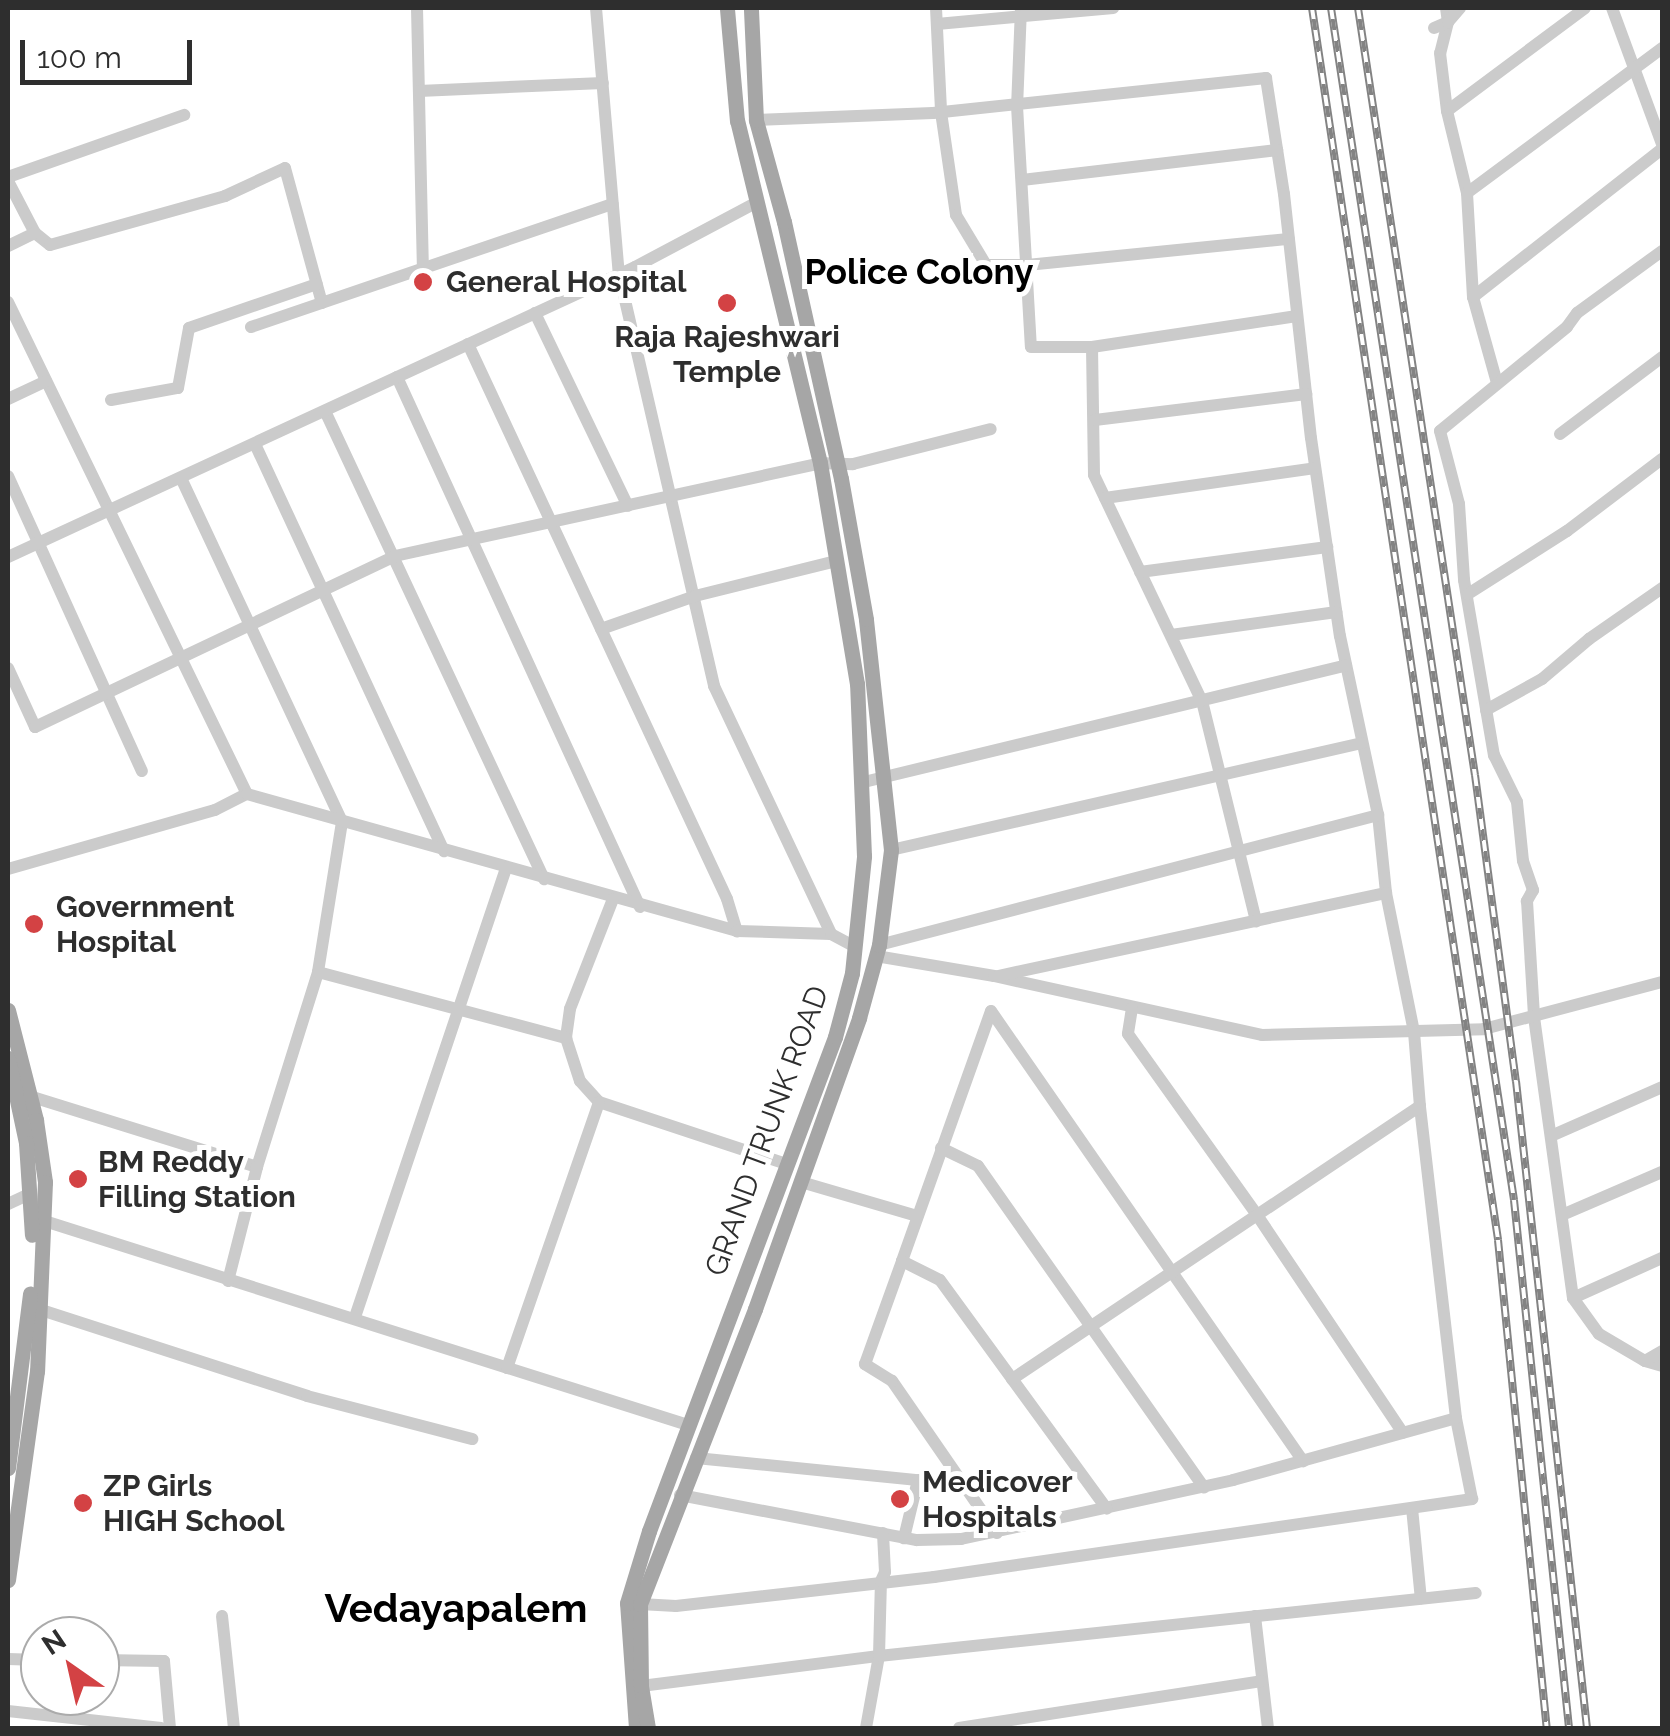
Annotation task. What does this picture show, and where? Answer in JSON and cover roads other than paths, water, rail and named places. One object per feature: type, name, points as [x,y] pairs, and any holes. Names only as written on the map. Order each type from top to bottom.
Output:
[{"type":"main road","name":"GRAND TRUNK ROAD","points":[[636,1728],[627,1603],[688,1425],[836,1038],[852,973],[861,903],[864,782],[857,684],[820,463],[738,120],[727,8]]},
{"type":"main road","points":[[648,1728],[641,1686],[640,1604],[799,1187],[871,976],[891,850],[866,619],[838,464],[784,222],[756,120],[752,8]]},
{"type":"main road","points":[[861,903],[884,906]]},
{"type":"main road","points":[[852,973],[871,976]]},
{"type":"main road","points":[[8,1010],[45,1182],[38,1219],[34,1308],[37,1371],[8,1580]]},
{"type":"main road","points":[[9,1068],[24,1094],[29,1194],[38,1219]]},
{"type":"main road","points":[[789,1156],[810,1155]]},
{"type":"main road","points":[[777,1187],[799,1187]]},
{"type":"main road","points":[[8,1468],[34,1308]]},
{"type":"street","points":[[416,8],[423,269]]},
{"type":"street","points":[[596,8],[619,274],[674,495],[714,686],[831,934]]},
{"type":"street","points":[[936,8],[941,112],[956,215],[986,265],[1026,265],[1289,239]]},
{"type":"street","points":[[937,24],[1021,12],[1114,8]]},
{"type":"street","points":[[1446,8],[1448,22],[1440,53],[1447,111],[1468,193],[1474,297],[1496,383]]},
{"type":"street","points":[[1434,28],[1448,22],[1460,8]]},
{"type":"street","points":[[1447,111],[1586,8]]},
{"type":"street","points":[[1474,297],[1662,146],[1612,8]]},
{"type":"street","points":[[1021,12],[1017,106],[1031,347],[1092,346],[1297,316]]},
{"type":"street","points":[[1468,193],[1662,48]]},
{"type":"street","points":[[640,1604],[676,1606],[1472,1499],[1456,1418],[1414,1032],[1386,893],[1378,815],[1336,612],[1266,78],[1017,106],[756,120]]},
{"type":"street","points":[[419,91],[602,83]]},
{"type":"street","points":[[184,115],[8,179],[36,233],[50,245],[225,196],[285,168],[322,303]]},
{"type":"street","points":[[1022,180],[1277,150]]},
{"type":"street","points":[[8,558],[619,274],[757,202]]},
{"type":"street","points":[[251,328],[613,204]]},
{"type":"street","points":[[8,246],[36,233]]},
{"type":"street","points":[[1662,250],[1578,313],[1567,327],[1440,431],[1459,504],[1468,594],[1494,756],[1517,802],[1523,861],[1533,890],[1528,901],[1534,1017],[1573,1298],[1599,1334],[1645,1361],[1662,1366]]},
{"type":"street","points":[[111,400],[178,388],[189,328],[317,284]]},
{"type":"street","points":[[8,302],[247,794]]},
{"type":"street","points":[[535,313],[628,506]]},
{"type":"street","points":[[468,344],[727,899],[737,932]]},
{"type":"street","points":[[1092,346],[1094,474],[1202,701],[1256,921]]},
{"type":"street","points":[[1560,434],[1662,357]]},
{"type":"street","points":[[397,377],[640,907]]},
{"type":"street","points":[[8,400],[46,381]]},
{"type":"street","points":[[1095,420],[1306,394]]},
{"type":"street","points":[[325,410],[544,879]]},
{"type":"street","points":[[8,668],[35,727],[396,556],[990,429]]},
{"type":"street","points":[[255,444],[444,851]]},
{"type":"street","points":[[1468,594],[1567,531],[1662,459]]},
{"type":"street","points":[[1105,498],[1315,468]]},
{"type":"street","points":[[8,476],[142,771]]},
{"type":"street","points":[[181,478],[342,822],[318,972],[257,1167],[228,1280]]},
{"type":"street","points":[[1140,572],[1327,548]]},
{"type":"street","points":[[601,629],[695,596],[836,560]]},
{"type":"street","points":[[1486,710],[1542,679],[1590,638],[1662,588]]},
{"type":"street","points":[[1171,635],[1336,612]]},
{"type":"street","points":[[864,782],[1346,665]]},
{"type":"street","points":[[891,850],[1362,743]]},
{"type":"street","points":[[8,869],[215,810],[247,794],[737,932],[831,934],[854,946]]},
{"type":"street","points":[[878,951],[1378,815]]},
{"type":"street","points":[[355,1317],[506,868]]},
{"type":"street","points":[[994,976],[1386,893]]},
{"type":"street","points":[[613,899],[570,1009],[566,1038],[580,1081],[598,1102],[789,1156]]},
{"type":"street","points":[[878,951],[1262,1036],[1484,1029],[1662,982]]},
{"type":"street","points":[[318,972],[566,1038]]},
{"type":"street","points":[[1132,1008],[1128,1034],[1257,1215],[1403,1433]]},
{"type":"street","points":[[997,1533],[892,1380],[865,1364],[991,1012],[1303,1461]]},
{"type":"street","points":[[1551,1136],[1662,1086]]},
{"type":"street","points":[[24,1094],[257,1167]]},
{"type":"street","points":[[507,1368],[598,1102]]},
{"type":"street","points":[[1012,1379],[1420,1106]]},
{"type":"street","points":[[941,1148],[978,1166],[1204,1487]]},
{"type":"street","points":[[1562,1216],[1662,1172]]},
{"type":"street","points":[[799,1187],[917,1216]]},
{"type":"street","points":[[8,1204],[29,1194]]},
{"type":"street","points":[[38,1219],[688,1425]]},
{"type":"street","points":[[1573,1298],[1662,1258]]},
{"type":"street","points":[[902,1260],[940,1280],[1107,1509]]},
{"type":"street","points":[[34,1308],[307,1396],[472,1439]]},
{"type":"street","points":[[1645,1361],[1662,1351]]},
{"type":"street","points":[[680,1495],[904,1538],[961,1539],[1204,1487],[1456,1418]]},
{"type":"street","points":[[696,1458],[918,1480],[904,1538]]},
{"type":"street","points":[[1412,1508],[1421,1599]]},
{"type":"street","points":[[866,1728],[878,1656],[880,1580],[885,1572],[883,1533]]},
{"type":"street","points":[[641,1686],[878,1656],[1476,1593]]},
{"type":"street","points":[[222,1616],[234,1728]]},
{"type":"street","points":[[1255,1616],[1268,1728]]},
{"type":"street","points":[[120,1660],[164,1661],[170,1728]]},
{"type":"street","points":[[959,1728],[1261,1681]]},
{"type":"street","points":[[8,1711],[161,1728]]},
{"type":"railway","points":[[1312,8],[1498,1240],[1547,1728]]},
{"type":"railway","points":[[1331,8],[1514,1200],[1569,1728]]},
{"type":"railway","points":[[1358,8],[1475,775],[1516,1081],[1587,1728]]},
{"type":"place","name":"General Hospital","points":[[423,282]]},
{"type":"place","name":"Raja Rajeshwari Temple","points":[[727,303]]},
{"type":"place","name":"Government Hospital","points":[[34,924]]},
{"type":"place","name":"BM Reddy Filling Station","points":[[78,1179]]},
{"type":"place","name":"Medicover Hospitals","points":[[900,1499]]},
{"type":"place","name":"ZP Girls HIGH School","points":[[83,1503]]},
{"type":"district","name":"Police Colony","points":[[919,272]]},
{"type":"district","name":"Vedayapalem","points":[[456,1608]]}]
